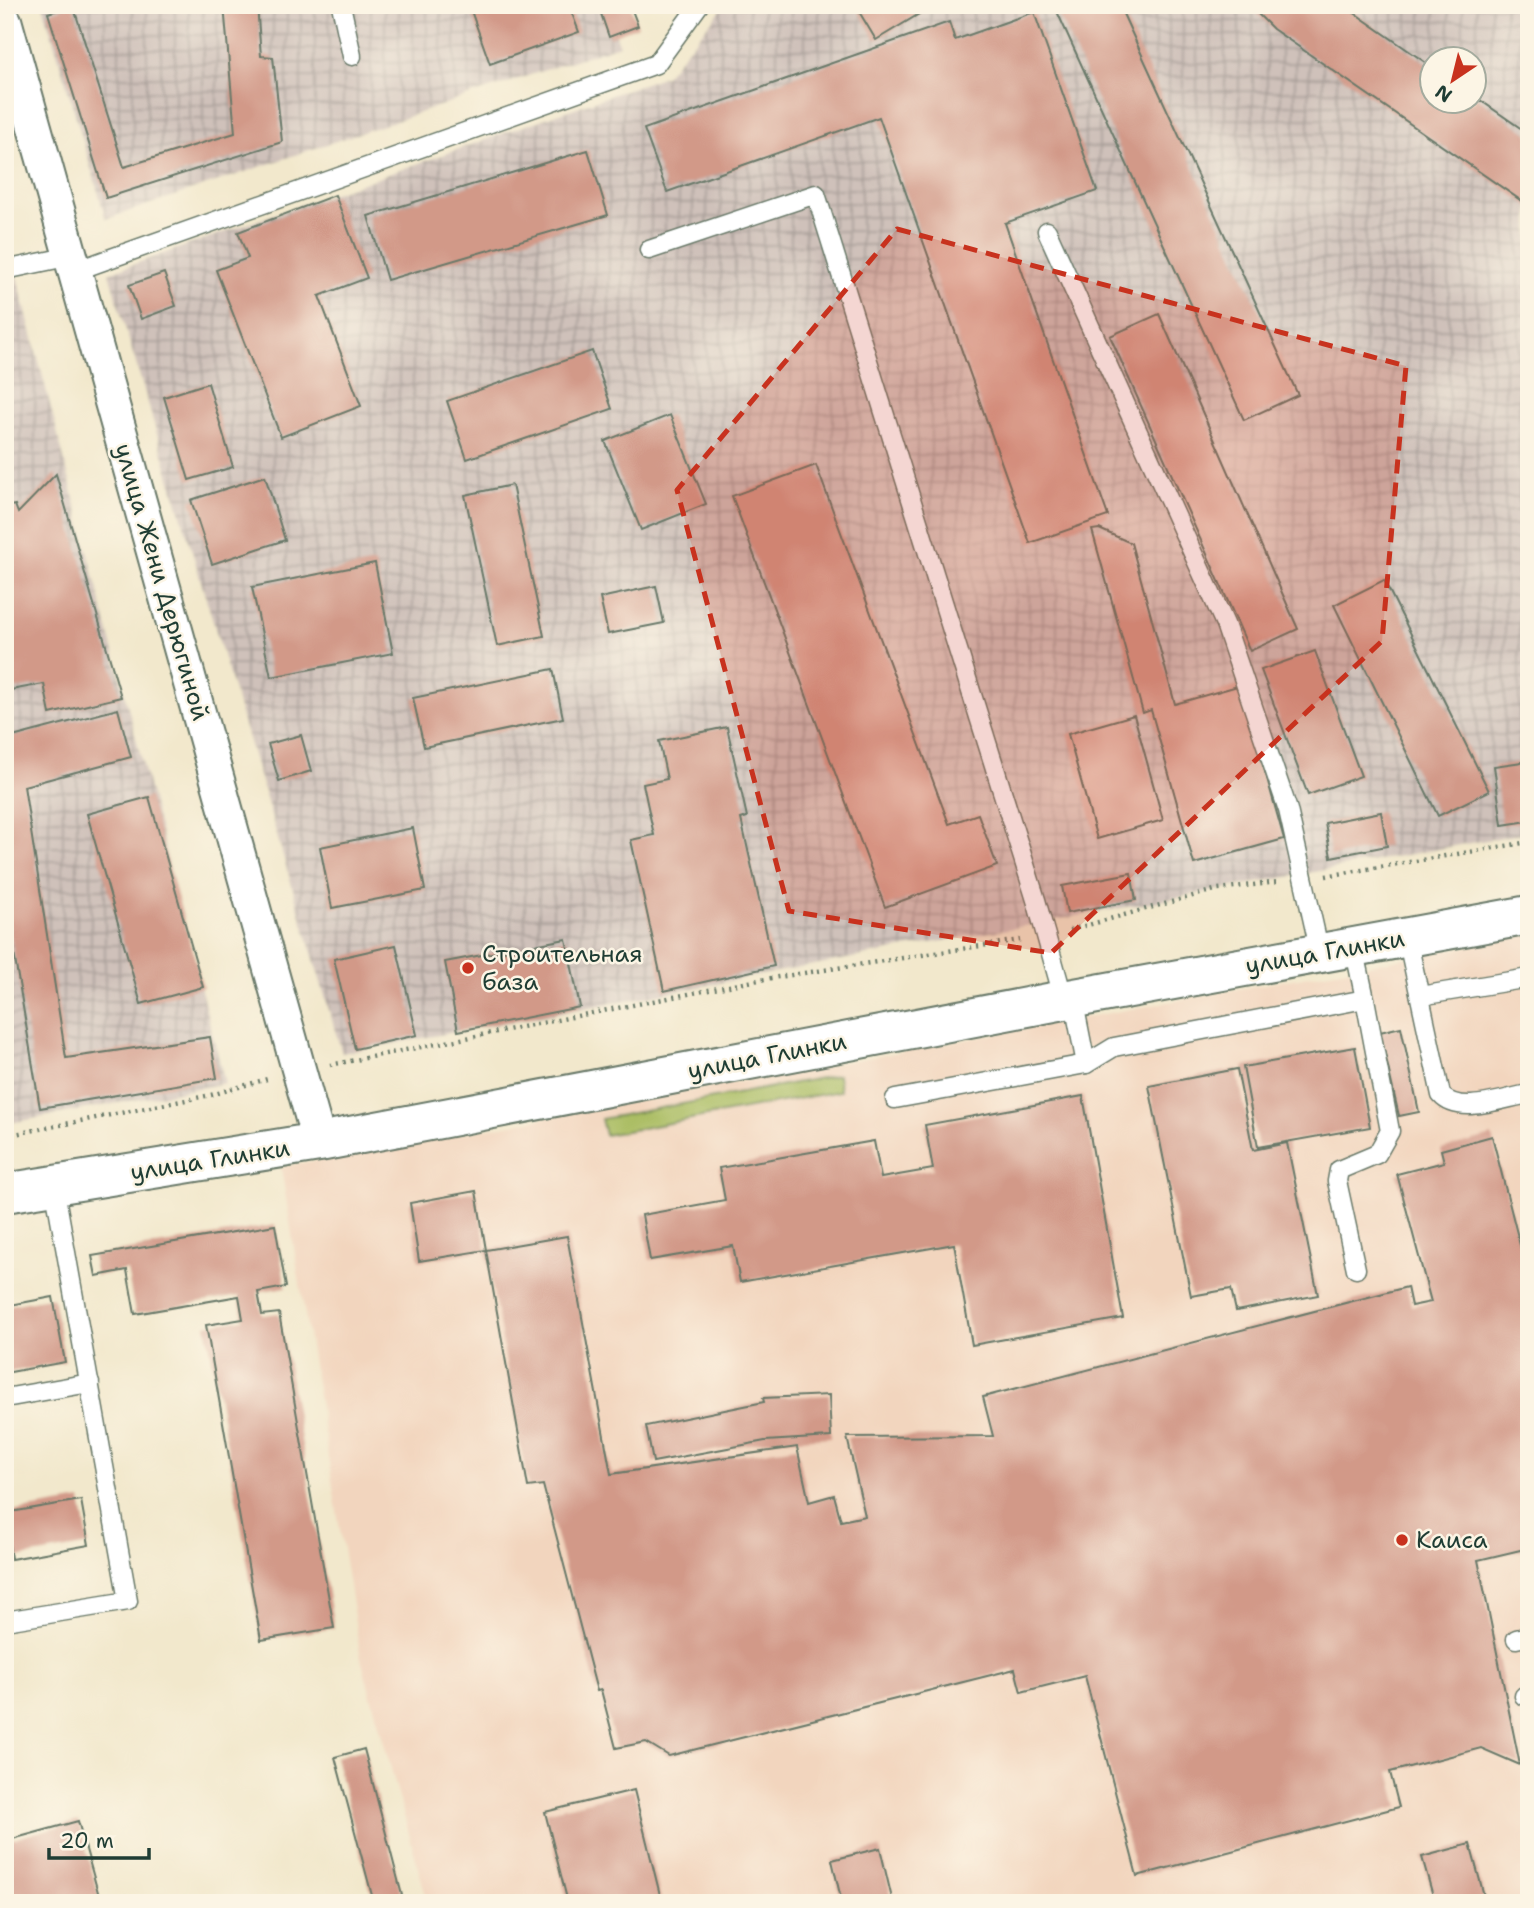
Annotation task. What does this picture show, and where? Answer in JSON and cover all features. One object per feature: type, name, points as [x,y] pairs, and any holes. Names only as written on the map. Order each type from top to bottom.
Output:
[{"type":"main road","name":"улица Глинки","points":[[5,1193],[319,1142],[1068,999],[1529,915]]},
{"type":"street","name":"улица Жени Дерюгиной","points":[[5,22],[319,1142]]},
{"type":"lane","points":[[341,5],[352,56]]},
{"type":"lane","points":[[5,270],[73,264],[656,65],[699,5]]},
{"type":"lane","points":[[649,250],[816,194],[1086,1064]]},
{"type":"lane","points":[[1048,231],[1226,624],[1337,950],[1365,999],[1390,1131],[1377,1154],[1339,1170],[1337,1181],[1356,1269]]},
{"type":"lane","points":[[1408,937],[1441,1095],[1448,1104],[1461,1106],[1529,1094]]},
{"type":"lane","points":[[1420,996],[1529,978]]},
{"type":"lane","points":[[895,1099],[1086,1064],[1114,1047],[1365,999]]},
{"type":"lane","points":[[5,1621],[128,1601],[54,1185]]},
{"type":"lane","points":[[5,1398],[90,1383]]},
{"type":"path","points":[[1313,877],[1381,869],[1529,842]]},
{"type":"path","points":[[5,1136],[211,1095],[299,1071],[759,980],[1046,936],[1217,889],[1286,881]]},
{"type":"highlighted area","points":[[897,229],[1406,366],[1382,641],[1051,953],[789,911],[677,490]]},
{"type":"shaded area","points":[[43,5],[607,5],[619,45],[106,219]]},
{"type":"shaded area","points":[[725,5],[1529,5],[1529,832],[342,1053],[109,273],[665,76]]},
{"type":"shaded area","points":[[5,230],[225,1083],[5,1124]]},
{"type":"shaded area","points":[[1529,935],[1529,1903],[428,1903],[361,1659],[281,1167]]},
{"type":"green space","points":[[838,1075],[840,1091],[605,1135],[601,1119]]},
{"type":"building","points":[[73,5],[124,167],[235,133],[224,5],[257,5],[261,56],[273,57],[282,142],[106,198],[48,13]]},
{"type":"building","points":[[469,5],[576,5],[570,8],[579,32],[490,64]]},
{"type":"building","points":[[598,5],[630,5],[638,26],[609,37]]},
{"type":"building","points":[[855,5],[934,5],[876,40]]},
{"type":"building","points":[[1054,5],[1119,5],[1298,395],[1244,420]]},
{"type":"building","points":[[1249,5],[1343,5],[1418,57],[1418,116],[1488,116],[1488,106],[1529,134],[1529,206],[1273,29]]},
{"type":"building","points":[[1034,12],[1097,191],[1005,223],[1108,516],[1030,543],[879,117],[667,192],[644,129],[949,22],[955,40]]},
{"type":"building","points":[[588,150],[608,215],[387,280],[368,216]]},
{"type":"building","points":[[335,195],[367,278],[319,296],[361,406],[281,437],[216,270],[248,258],[238,232]]},
{"type":"building","points":[[164,273],[176,306],[141,319],[129,285]]},
{"type":"building","points":[[1159,314],[1298,629],[1250,651],[1110,336]]},
{"type":"building","points":[[592,351],[612,409],[467,459],[447,401]]},
{"type":"building","points":[[208,383],[233,467],[189,480],[164,397]]},
{"type":"building","points":[[670,415],[706,504],[641,530],[605,441]]},
{"type":"building","points":[[816,465],[949,824],[978,814],[997,866],[885,907],[732,496]]},
{"type":"building","points":[[56,474],[121,697],[50,714],[44,684],[5,691],[5,507],[15,505],[18,513]]},
{"type":"building","points":[[265,476],[285,540],[212,564],[191,500]]},
{"type":"building","points":[[512,485],[544,636],[497,646],[465,495]]},
{"type":"building","points":[[1099,529],[1131,543],[1175,704],[1241,685],[1284,839],[1194,864],[1151,710],[1143,713],[1092,530]]},
{"type":"building","points":[[375,563],[393,653],[271,677],[252,587]]},
{"type":"building","points":[[1384,580],[1489,791],[1438,816],[1334,605]]},
{"type":"building","points":[[656,586],[664,623],[608,634],[600,598]]},
{"type":"building","points":[[1315,651],[1361,776],[1308,795],[1261,670]]},
{"type":"building","points":[[553,669],[563,718],[424,747],[413,698]]},
{"type":"building","points":[[118,709],[131,757],[24,786],[66,1058],[210,1037],[217,1078],[40,1108],[5,900],[5,739]]},
{"type":"building","points":[[1134,715],[1163,820],[1097,839],[1068,734]]},
{"type":"building","points":[[727,727],[747,817],[741,819],[774,966],[664,991],[631,840],[654,835],[643,784],[667,779],[659,741]]},
{"type":"building","points":[[301,735],[311,771],[279,781],[268,744]]},
{"type":"building","points":[[1529,761],[1529,821],[1502,825],[1494,766]]},
{"type":"building","points":[[149,797],[203,987],[141,1004],[87,814]]},
{"type":"building","points":[[1381,812],[1387,846],[1331,857],[1325,823]]},
{"type":"building","points":[[413,828],[425,890],[332,908],[320,847]]},
{"type":"building","points":[[1131,873],[1136,900],[1067,913],[1062,886]]},
{"type":"building","points":[[566,939],[580,1007],[458,1031],[445,962]]},
{"type":"building","points":[[396,945],[417,1035],[355,1049],[334,959]]},
{"type":"building","points":[[1401,1027],[1419,1112],[1399,1116],[1380,1032]]},
{"type":"building","points":[[1355,1047],[1370,1127],[1258,1147],[1243,1067]]},
{"type":"building","points":[[1237,1069],[1253,1150],[1287,1143],[1318,1295],[1236,1311],[1231,1289],[1191,1296],[1149,1086]]},
{"type":"building","points":[[1083,1096],[1123,1318],[972,1345],[954,1244],[740,1282],[733,1246],[650,1260],[642,1215],[725,1200],[719,1168],[874,1141],[881,1178],[933,1169],[925,1125]]},
{"type":"building","points":[[1492,1136],[1522,1253],[1529,1251],[1529,1548],[1478,1560],[1520,1765],[1481,1748],[1390,1772],[1399,1807],[1137,1876],[1085,1676],[1021,1692],[1015,1669],[669,1756],[646,1742],[616,1748],[601,1690],[597,1691],[543,1485],[528,1487],[486,1250],[567,1236],[611,1474],[797,1447],[809,1502],[834,1495],[841,1521],[865,1516],[847,1437],[993,1436],[983,1397],[1407,1287],[1411,1306],[1431,1302],[1397,1174],[1444,1162],[1441,1150]]},
{"type":"building","points":[[476,1191],[486,1250],[419,1261],[410,1203]]},
{"type":"building","points":[[275,1225],[286,1287],[258,1292],[262,1315],[279,1313],[334,1628],[261,1640],[206,1325],[243,1319],[239,1296],[135,1314],[127,1270],[96,1276],[92,1256]]},
{"type":"building","points":[[53,1297],[65,1362],[5,1373],[5,1306]]},
{"type":"building","points":[[829,1395],[831,1437],[765,1441],[653,1462],[646,1426],[764,1402],[763,1398]]},
{"type":"building","points":[[81,1500],[89,1545],[11,1559],[5,1513]]},
{"type":"building","points":[[364,1749],[404,1903],[374,1903],[335,1757]]},
{"type":"building","points":[[634,1790],[662,1903],[568,1903],[545,1812]]},
{"type":"building","points":[[78,1821],[101,1903],[5,1903],[5,1841]]},
{"type":"building","points":[[1470,1844],[1486,1903],[1435,1903],[1422,1857]]},
{"type":"building","points":[[880,1848],[893,1903],[842,1903],[832,1860]]},
{"type":"place","name":"Строительная база","points":[[468,968]]},
{"type":"place","name":"Каиса","points":[[1402,1540]]}]
